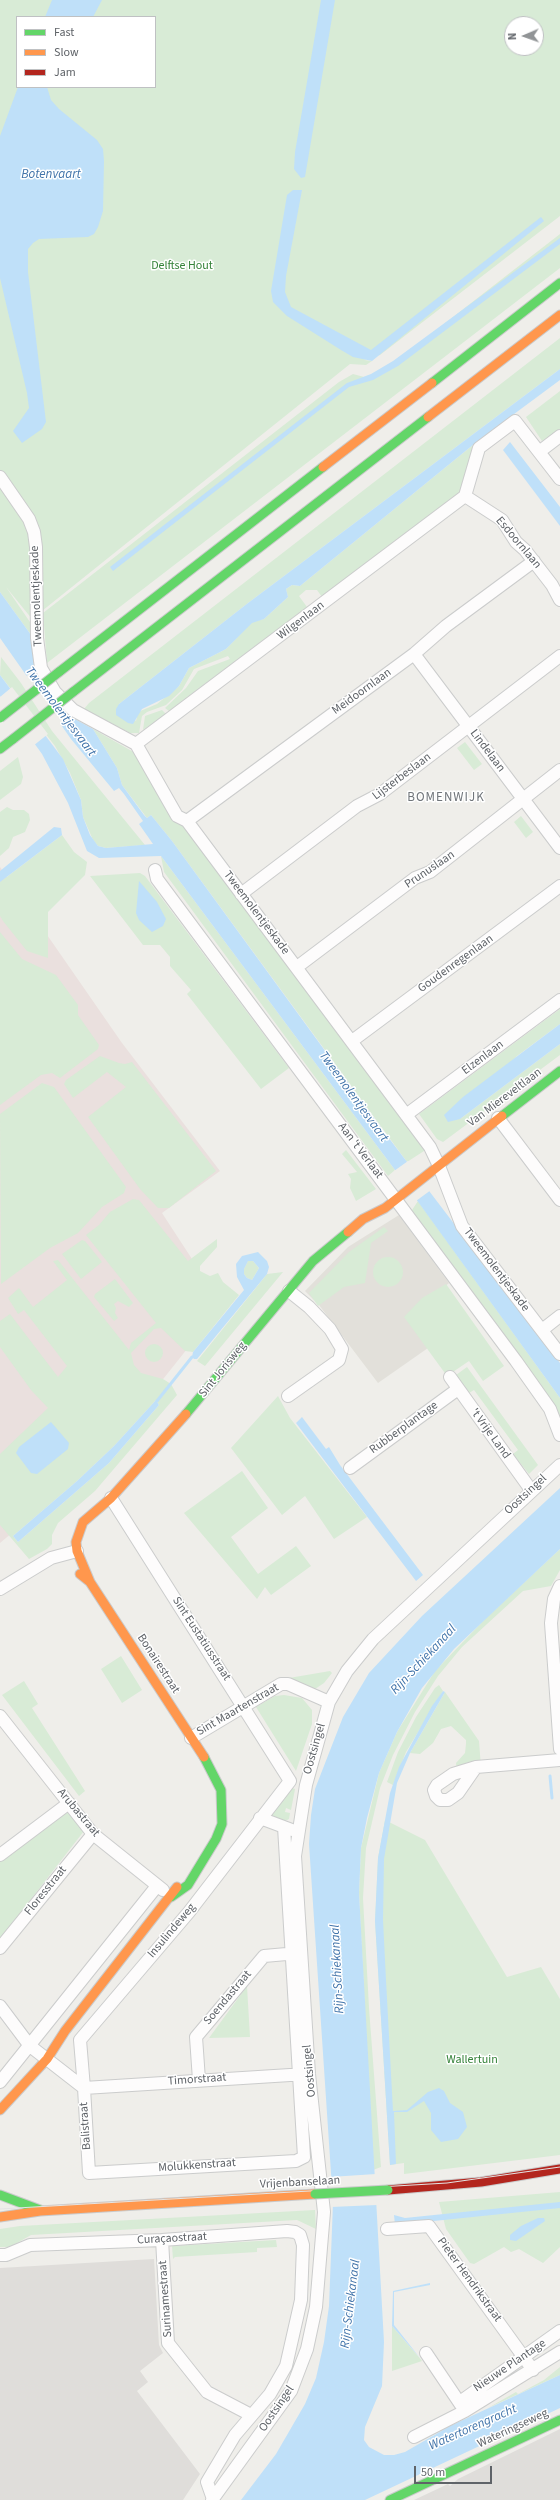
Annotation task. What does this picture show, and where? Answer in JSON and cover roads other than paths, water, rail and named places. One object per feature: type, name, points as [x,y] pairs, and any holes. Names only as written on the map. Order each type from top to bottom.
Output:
[{"type":"main road","points":[[0,718],[560,283]]},
{"type":"main road","points":[[0,750],[560,315]]},
{"type":"main road","name":"Van Miereveltlaan","points":[[392,1194],[464,1144],[560,1071]]},
{"type":"main road","name":"Sint Jorisweg","points":[[363,1218],[384,1208],[392,1194]]},
{"type":"main road","name":"Sint Jorisweg","points":[[69,1550],[76,1542],[84,1522],[111,1498],[162,1443],[313,1261],[392,1194]]},
{"type":"main road","name":"Sint Jorisweg","points":[[68,1532],[72,1525],[84,1522]]},
{"type":"main road","name":"Bonairestraat","points":[[69,1550],[80,1574],[90,1582],[205,1759]]},
{"type":"main road","name":"Insulindeweg","points":[[0,2110],[15,2092],[23,2074],[39,2052],[54,2035],[65,2031],[171,1897],[182,1878],[199,1866],[216,1839],[222,1824],[223,1808],[221,1790],[205,1759]]},
{"type":"main road","name":"Vrijenbanselaan","points":[[0,2216],[40,2210],[388,2190],[481,2182],[560,2169]]},
{"type":"main road","name":"Vrijenbanselaan","points":[[0,2195],[40,2210]]},
{"type":"main road","name":"Wateringseweg","points":[[390,2500],[560,2420]]},
{"type":"street","points":[[465,496],[479,448],[515,421],[560,479]]},
{"type":"street","points":[[539,452],[560,436]]},
{"type":"street","name":"Tweemolentjeskade","points":[[0,477],[29,519],[34,532],[37,562],[37,638],[41,668],[55,692],[73,710],[136,744],[177,816],[188,821],[406,1115],[437,1162],[462,1226],[560,1354]]},
{"type":"street","name":"Esdoornlaan","points":[[465,496],[502,520],[516,542],[534,561],[560,600]]},
{"type":"street","name":"Wilgenlaan","points":[[136,744],[465,496]]},
{"type":"street","name":"Meidoornlaan","points":[[188,821],[414,654],[436,634],[534,561]]},
{"type":"street","name":"Lindelaan","points":[[414,654],[560,848]]},
{"type":"street","name":"Lijsterbeslaan","points":[[241,894],[358,806],[380,794],[560,656]]},
{"type":"street","name":"Prunuslaan","points":[[297,967],[415,878],[430,872],[560,770]]},
{"type":"street","name":"Aan 't Verlaat","points":[[155,870],[157,879],[520,1367],[550,1409],[560,1435]]},
{"type":"street","name":"Goudenregenlaan","points":[[352,1041],[560,886]]},
{"type":"street","name":"Elzenlaan","points":[[406,1115],[560,1000]]},
{"type":"street","points":[[498,1118],[560,1200]]},
{"type":"street","points":[[288,1396],[339,1360],[342,1348],[330,1329],[309,1307],[289,1290]]},
{"type":"street","points":[[542,1330],[560,1316]]},
{"type":"street","name":"'t Vrije Land","points":[[450,1377],[531,1490]]},
{"type":"street","name":"Rubberplantage","points":[[350,1468],[458,1389]]},
{"type":"street","name":"Oostsingel","points":[[296,1954],[295,1856],[297,1832],[306,1785],[329,1702],[347,1671],[373,1639],[531,1490],[560,1465]]},
{"type":"street","name":"Sint Eustatiusstraat","points":[[111,1498],[290,1781]]},
{"type":"street","points":[[0,1589],[51,1558],[69,1550]]},
{"type":"street","points":[[560,1586],[554,1599],[551,1637],[560,1749]]},
{"type":"street","name":"Sint Maartenstraat","points":[[191,1738],[281,1684],[288,1684],[329,1702]]},
{"type":"street","name":"Arubastraat","points":[[0,1716],[93,1834],[171,1897]]},
{"type":"street","points":[[476,1767],[560,1760]]},
{"type":"street","points":[[290,1781],[306,1785]]},
{"type":"street","name":"Insulindeweg","points":[[84,2088],[80,2040],[189,1912],[290,1781]]},
{"type":"street","points":[[0,1855],[69,1803]]},
{"type":"street","points":[[260,1818],[297,1832]]},
{"type":"street","name":"Oostsingel","points":[[284,1827],[296,1954],[304,2074],[304,2157]]},
{"type":"street","name":"Floresstraat","points":[[0,1948],[93,1834]]},
{"type":"street","name":"Insulindeweg","points":[[0,2082],[39,2052],[157,1886]]},
{"type":"street","name":"Soendastraat","points":[[199,2080],[196,2037],[264,1956],[296,1954]]},
{"type":"street","name":"Balistraat","points":[[0,2006],[39,2052],[84,2088],[89,2173]]},
{"type":"street","name":"Oostsingel","points":[[212,2500],[291,2391],[307,2349],[316,2307],[324,2212],[304,2074]]},
{"type":"street","name":"Timorstraat","points":[[84,2088],[304,2074]]},
{"type":"street","name":"Molukkenstraat","points":[[89,2173],[296,2161],[304,2157]]},
{"type":"street","name":"Pieter Hendrikstraat","points":[[387,2229],[429,2226],[533,2370]]},
{"type":"street","name":"Curaçaostraat","points":[[0,2255],[6,2255],[30,2245],[162,2240],[295,2232],[300,2235],[303,2245],[303,2280]]},
{"type":"street","name":"Surinamestraat","points":[[162,2240],[168,2343],[207,2392],[251,2415]]},
{"type":"street","name":"Oostsingel","points":[[212,2500],[208,2482],[235,2435],[270,2394],[286,2366],[295,2336],[303,2280]]},
{"type":"street","name":"Nieuwe Plantage","points":[[414,2437],[462,2406],[524,2357],[560,2331]]},
{"type":"street","name":"Nieuwe Plantage","points":[[462,2406],[533,2370],[560,2352]]},
{"type":"street","points":[[426,2353],[462,2406]]},
{"type":"water","points":[[52,0],[102,0],[94,16],[45,16]]},
{"type":"water","points":[[321,0],[335,0],[305,177],[301,178],[294,169],[295,152]]},
{"type":"water","name":"Botenvaart","points":[[18,88],[47,88],[51,100],[59,109],[97,140],[103,149],[104,161],[103,211],[94,234],[88,237],[39,239],[28,249],[28,272],[46,422],[42,429],[22,443],[13,431],[29,408],[27,393],[0,278],[0,136]]},
{"type":"water","points":[[293,190],[302,190],[286,276],[285,292],[291,307],[371,350],[541,217],[544,221],[372,361],[353,357],[341,350],[287,316],[273,302],[271,291],[287,195]]},
{"type":"water","points":[[560,238],[560,244],[398,366],[373,380],[349,387],[113,571],[110,567],[347,383],[371,374],[393,361]]},
{"type":"water","points":[[560,369],[560,380],[479,440],[300,586],[292,585],[286,589],[288,597],[264,619],[252,623],[226,649],[189,668],[179,686],[169,696],[142,709],[133,724],[128,723],[116,715],[116,709],[119,704],[248,603]]},
{"type":"water","points":[[510,442],[560,507],[560,526],[503,450]]},
{"type":"water","name":"Tweemolentjesvaart","points":[[0,592],[34,639],[53,692],[71,717],[93,729],[117,768],[122,785],[144,815],[147,818],[151,815],[172,841],[385,1133],[560,1363],[560,1398],[395,1170],[161,856],[99,858],[87,851],[68,803],[42,754],[0,696],[0,675],[63,759],[81,800],[83,817],[90,835],[98,846],[106,848],[153,844],[139,824],[143,821],[124,794],[119,788],[114,791],[71,739],[0,638]]},
{"type":"water","points":[[54,827],[61,828],[62,835],[0,882],[0,871]]},
{"type":"water","points":[[139,881],[157,902],[166,919],[163,926],[152,932],[139,920],[136,913]]},
{"type":"water","points":[[560,1024],[560,1044],[460,1119],[448,1122],[444,1115],[463,1097]]},
{"type":"water","points":[[258,1252],[267,1261],[269,1267],[267,1274],[197,1359],[194,1359],[192,1357],[193,1352],[244,1290],[237,1277],[236,1264],[242,1256]],"holes":[[[248,1261],[253,1261],[259,1268],[252,1280],[247,1278],[244,1274],[244,1269]]]},
{"type":"water","points":[[156,1400],[159,1405],[109,1463],[18,1542],[13,1536],[77,1481],[114,1446]]},
{"type":"water","points":[[302,1417],[326,1449],[329,1447],[340,1465],[423,1575],[416,1581],[296,1423]]},
{"type":"water","points":[[51,1422],[69,1443],[68,1449],[37,1474],[31,1473],[16,1453],[19,1447]]},
{"type":"water","points":[[560,1488],[560,1549],[454,1649],[422,1688],[397,1732],[379,1773],[367,1818],[361,1848],[359,1893],[384,2342],[382,2386],[365,2427],[364,2440],[369,2447],[384,2455],[394,2455],[405,2452],[450,2426],[560,2375],[560,2408],[365,2500],[241,2500],[276,2454],[305,2404],[316,2378],[324,2342],[329,2306],[333,2203],[309,1844],[315,1789],[343,1717],[369,1673],[422,1616]]},
{"type":"water","points":[[443,1691],[445,1692],[410,1753],[397,1783],[384,1859],[383,1920],[393,2111],[407,2110],[428,2092],[439,2088],[444,2091],[450,2103],[463,2112],[467,2127],[458,2139],[441,2142],[431,2130],[431,2113],[424,2101],[407,2112],[394,2112],[396,2164],[390,2165],[375,1921],[378,1858],[390,1793],[399,1767],[432,1706]]},
{"type":"water","points":[[560,2202],[560,2208],[395,2225],[394,2215],[405,2218]]},
{"type":"water","points":[[538,2218],[544,2218],[545,2221],[516,2241],[510,2240],[510,2235],[521,2226]]},
{"type":"water","points":[[430,2283],[430,2285],[394,2292],[394,2325],[420,2358],[392,2326],[393,2291]]},
{"type":"waterway","points":[[157,1401],[192,1357]]},
{"type":"waterway","points":[[550,1776],[552,1798]]},
{"type":"tram line","points":[[0,2209],[447,2183],[560,2167]]},
{"type":"district","name":"BOMENWIJK","points":[[446,798]]},
{"type":"park label","name":"Delftse Hout","points":[[182,266]]},
{"type":"park label","name":"Wallertuin","points":[[472,2060]]},
{"type":"water label","name":"Rijn-Schiekanaal","points":[[424,1660]]},
{"type":"water label","name":"Rijn-Schiekanaal","points":[[338,1969]]},
{"type":"water label","name":"Rijn-Schiekanaal","points":[[351,2304]]},
{"type":"water label","name":"Watertorengracht","points":[[473,2428]]}]
